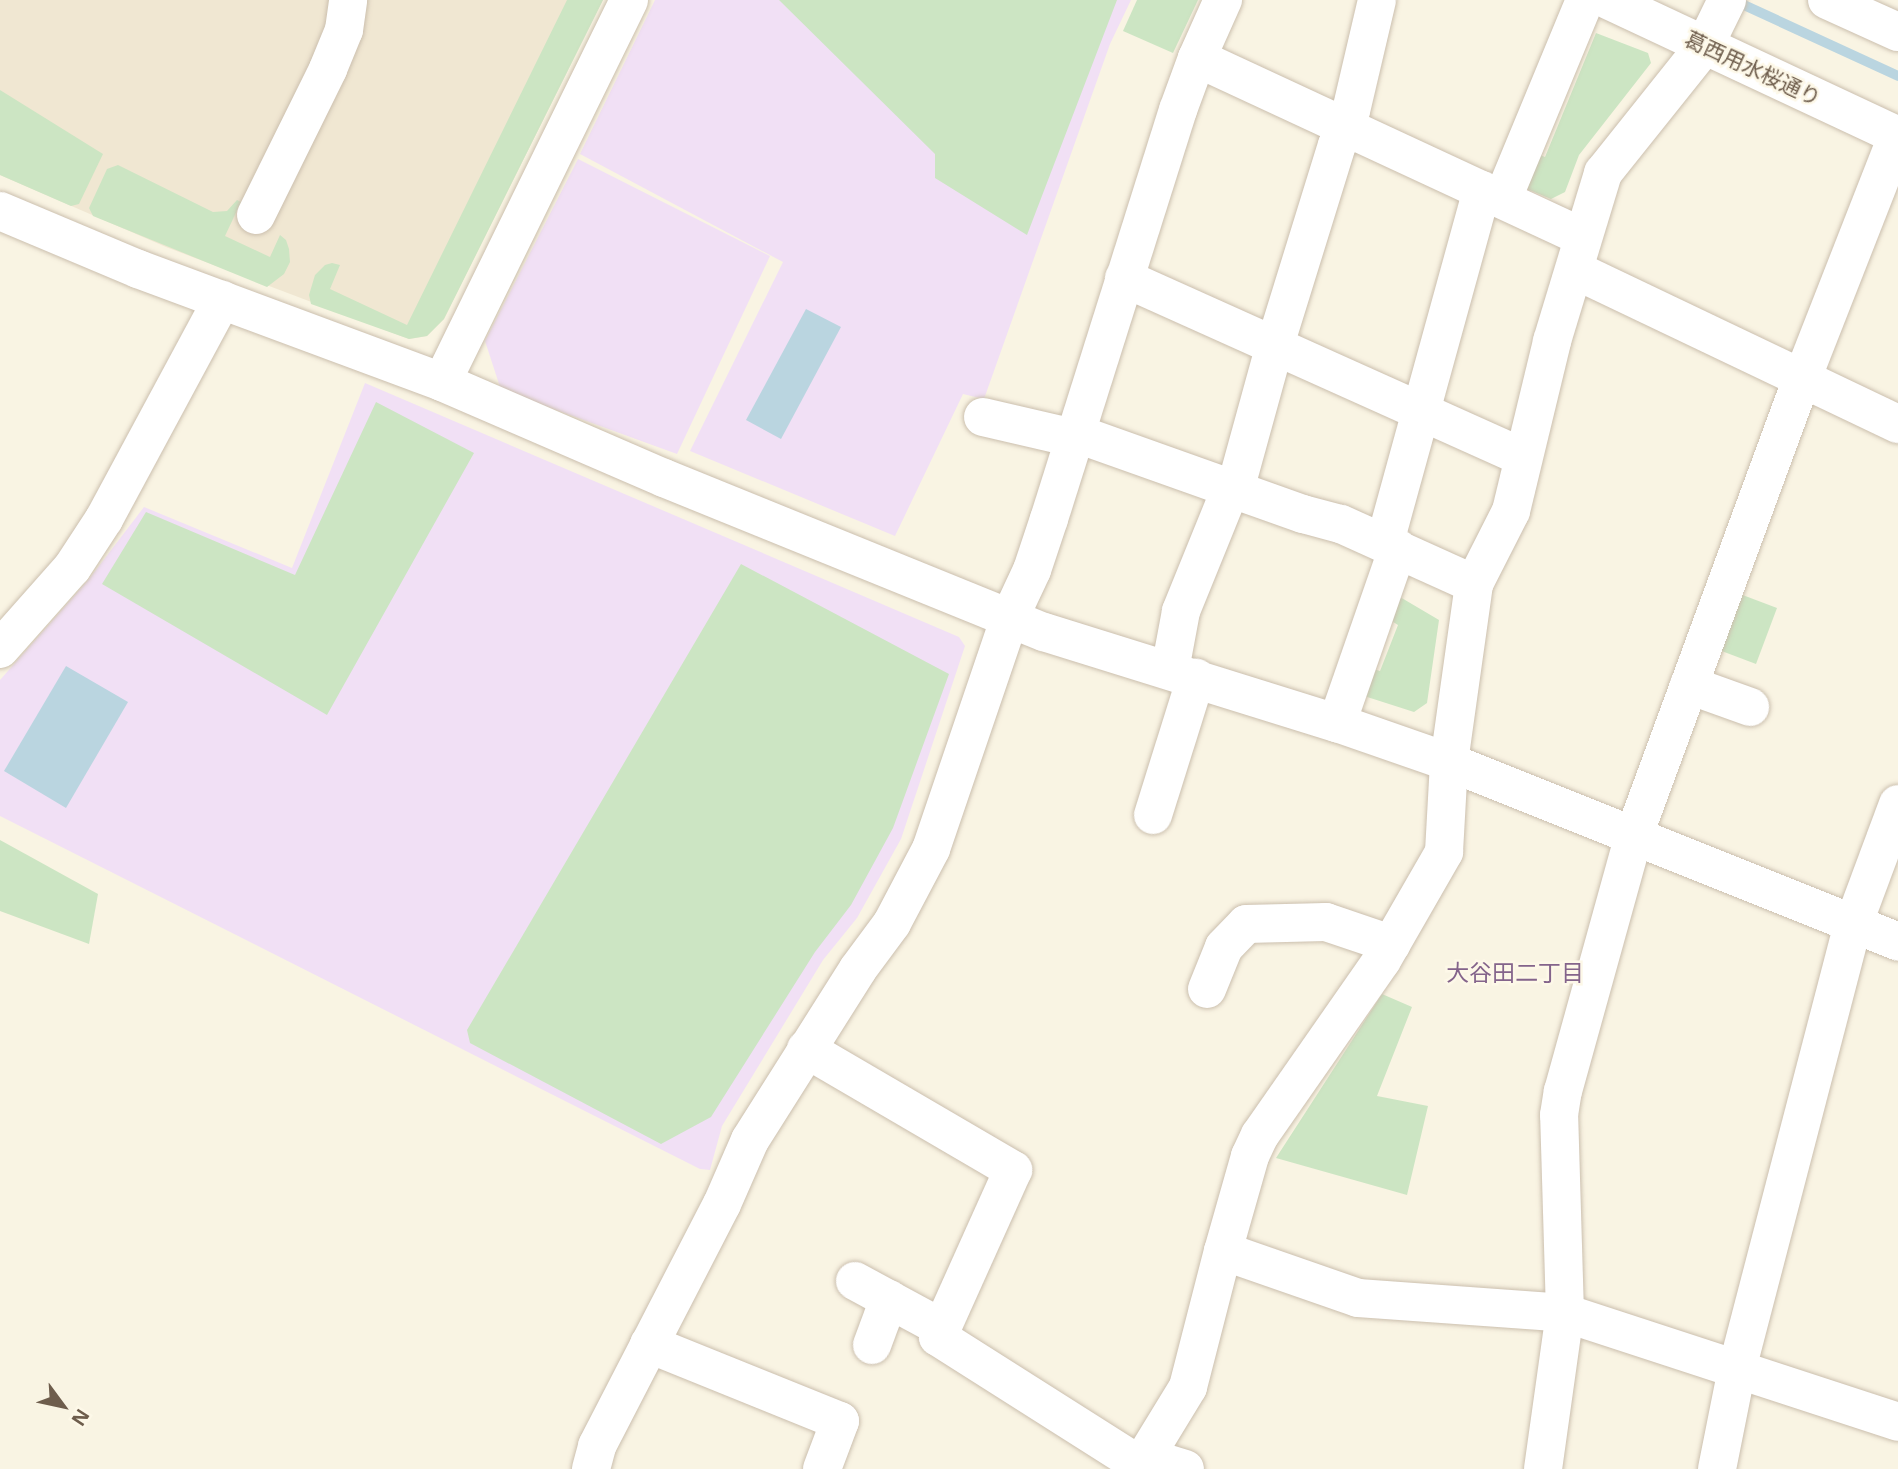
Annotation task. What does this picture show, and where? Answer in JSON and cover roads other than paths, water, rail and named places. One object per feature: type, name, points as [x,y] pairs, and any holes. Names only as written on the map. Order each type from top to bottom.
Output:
[{"type":"street","points":[[256,215],[328,69],[344,30],[348,0]]},
{"type":"street","points":[[442,382],[629,0]]},
{"type":"street","points":[[591,1469],[597,1446],[722,1203],[750,1140],[806,1049],[892,923],[931,849],[1010,617],[1032,570],[1196,58],[1223,0]]},
{"type":"street","points":[[1153,815],[1183,674],[1181,611],[1218,560],[1233,489],[1343,126],[1378,50],[1377,0]]},
{"type":"street","points":[[1337,723],[1392,545],[1422,410],[1492,194],[1585,0]]},
{"type":"street","name":"葛西用水桜通り","points":[[1608,0],[1898,136]]},
{"type":"street","points":[[1827,0],[1898,32]]},
{"type":"street","points":[[1142,1463],[1188,1387],[1250,1156],[1260,1135],[1391,944],[1444,852],[1449,762],[1474,584],[1511,511],[1552,341],[1603,173],[1705,45],[1724,5]]},
{"type":"street","points":[[1196,58],[1492,194],[1579,253],[1802,379],[1898,424]]},
{"type":"street","points":[[1543,1469],[1565,1313],[1559,1115],[1563,1091],[1634,835],[1802,379],[1898,136]]},
{"type":"street","points":[[0,211],[222,300],[442,382],[664,478],[1044,632],[1337,723],[1449,762],[1898,942]]},
{"type":"street","points":[[1124,278],[1522,457]]},
{"type":"street","points":[[0,649],[72,568],[104,519],[222,300]]},
{"type":"street","points":[[983,417],[1074,435],[1340,524],[1474,584]]},
{"type":"street","points":[[1689,685],[1750,707]]},
{"type":"street","points":[[1717,1469],[1737,1369],[1853,925],[1898,804]]},
{"type":"street","points":[[1207,989],[1224,947],[1245,924],[1326,922],[1391,944]]},
{"type":"street","points":[[806,1049],[1013,1170],[938,1337],[1142,1463],[1162,1462],[1185,1469]]},
{"type":"street","points":[[1223,1251],[1358,1298],[1565,1313],[1898,1422]]},
{"type":"street","points":[[855,1281],[942,1328]]},
{"type":"street","points":[[872,1345],[890,1300]]},
{"type":"street","points":[[649,1345],[840,1421],[822,1469]]},
{"type":"water","points":[[806,309],[841,327],[781,439],[746,420]]},
{"type":"water","points":[[66,666],[128,702],[66,808],[4,771]]},
{"type":"waterway","points":[[1733,0],[1898,76]]},
{"type":"district","name":"大谷田二丁目","points":[[1515,972]]}]
